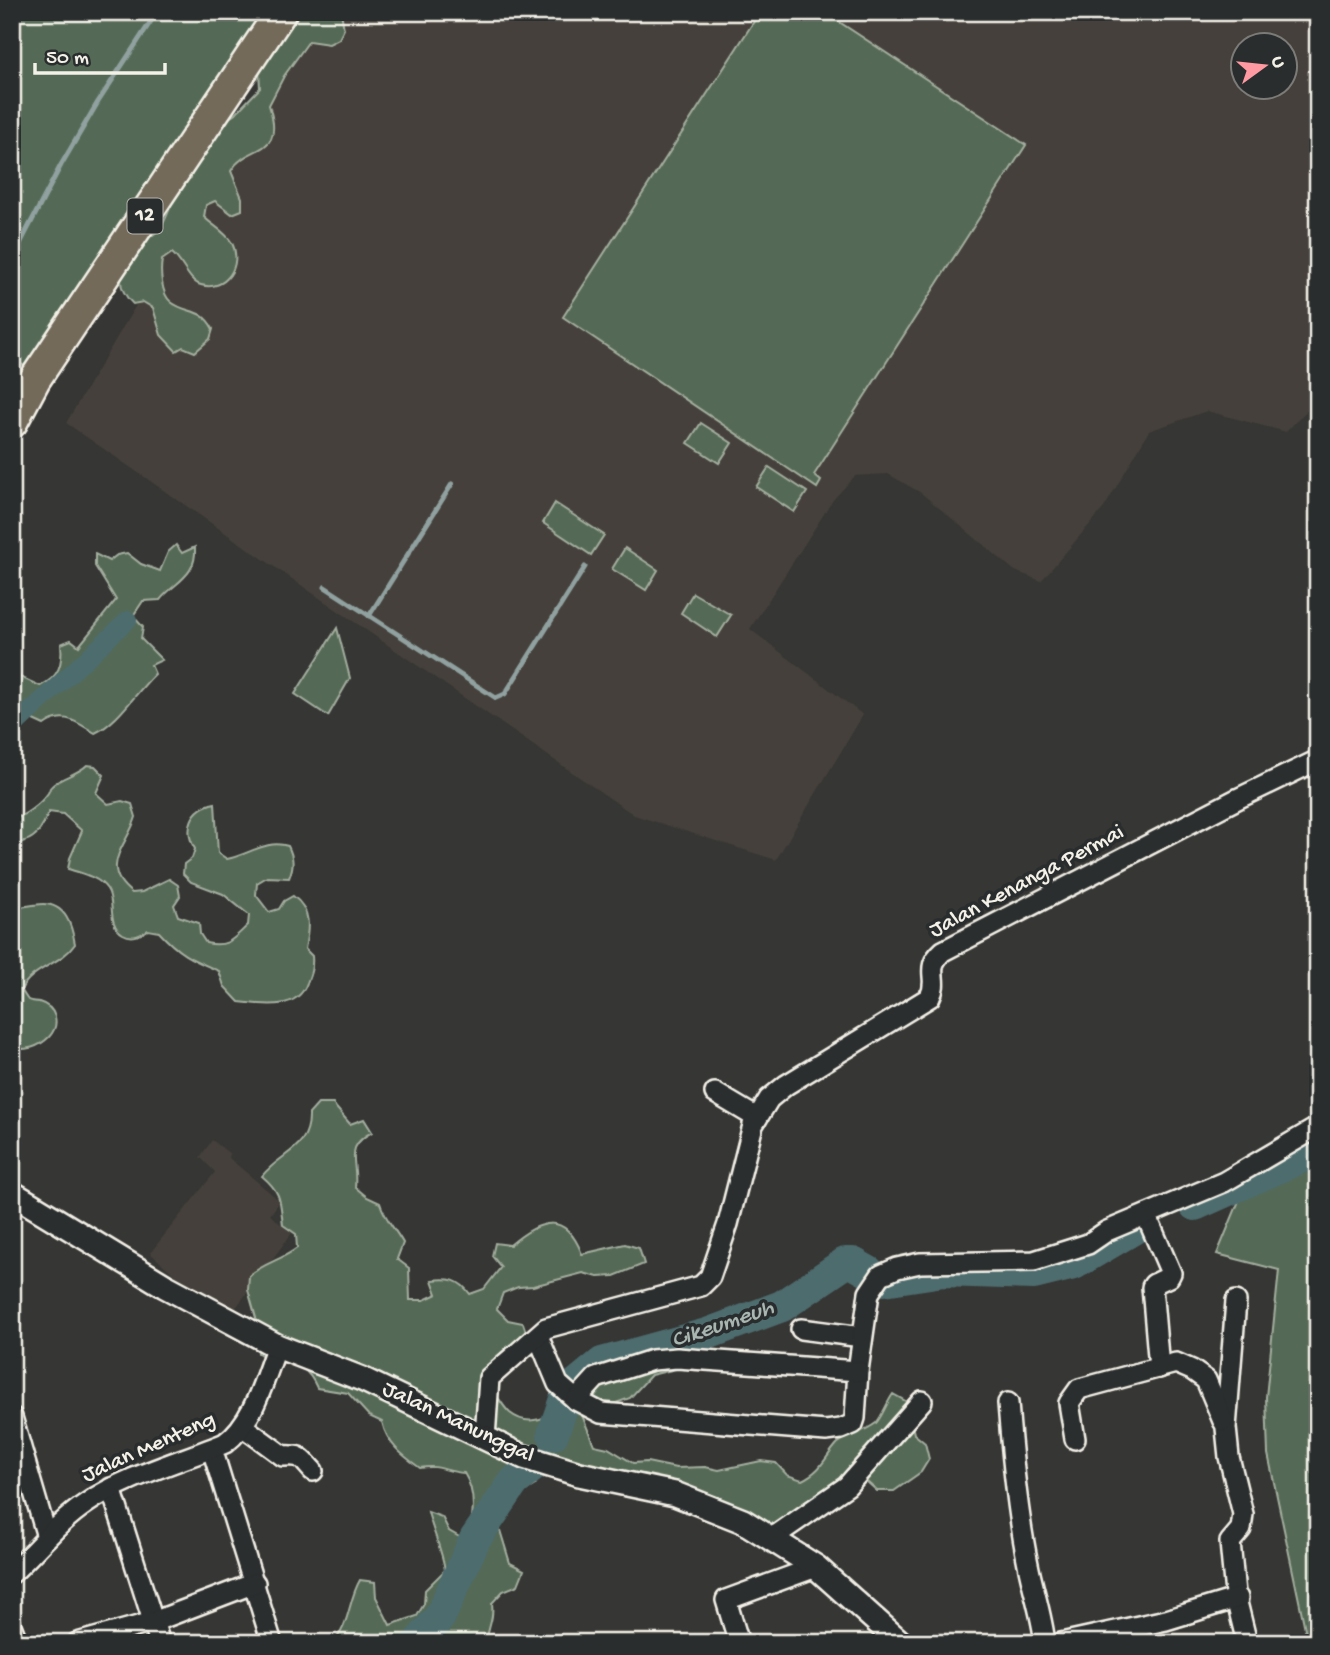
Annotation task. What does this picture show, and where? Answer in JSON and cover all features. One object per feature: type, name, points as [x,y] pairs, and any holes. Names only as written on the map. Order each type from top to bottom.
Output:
[{"type":"main road","name":"12","points":[[12,422],[35,379],[281,12]]},
{"type":"street","name":"Jalan Kenanga Permai","points":[[485,1438],[489,1378],[546,1328],[701,1286],[710,1277],[728,1224],[757,1118],[769,1100],[786,1085],[930,998],[934,991],[931,968],[943,951],[1318,760]]},
{"type":"street","points":[[715,1093],[757,1118]]},
{"type":"street","points":[[537,1336],[558,1384],[576,1400],[601,1413],[826,1431],[841,1429],[853,1424],[869,1293],[881,1275],[920,1263],[1034,1261],[1088,1244],[1107,1231],[1168,1208],[1224,1182],[1318,1126]]},
{"type":"street","name":"Jalan Manunggal","points":[[12,1193],[165,1286],[277,1346],[362,1379],[524,1457],[579,1474],[675,1494],[743,1521],[816,1567],[901,1643]]},
{"type":"street","points":[[1146,1215],[1171,1273],[1152,1287],[1159,1368]]},
{"type":"street","points":[[1236,1301],[1226,1428],[1229,1457],[1243,1514],[1241,1529],[1230,1542],[1235,1594],[1247,1643]]},
{"type":"street","points":[[801,1329],[862,1337]]},
{"type":"street","name":"Jalan Menteng","points":[[12,1573],[47,1537],[85,1504],[111,1488],[212,1449],[236,1435],[277,1346]]},
{"type":"street","points":[[576,1400],[596,1378],[652,1360],[677,1358],[858,1371]]},
{"type":"street","points":[[1075,1439],[1069,1402],[1079,1388],[1176,1363],[1206,1380],[1226,1428]]},
{"type":"street","points":[[772,1538],[847,1486],[922,1401]]},
{"type":"street","points":[[1008,1403],[1014,1481],[1027,1562],[1045,1643]]},
{"type":"street","points":[[12,1417],[47,1537]]},
{"type":"street","points":[[242,1426],[283,1455],[300,1456],[313,1471]]},
{"type":"street","points":[[212,1449],[272,1643]]},
{"type":"street","points":[[111,1488],[160,1643]]},
{"type":"street","points":[[738,1643],[726,1600],[816,1567]]},
{"type":"street","points":[[78,1643],[153,1622],[255,1583]]},
{"type":"street","points":[[1061,1643],[1167,1620],[1238,1598]]},
{"type":"street","points":[[12,1628],[18,1643]]},
{"type":"shaded area","points":[[310,12],[1318,12],[1318,399],[1286,432],[1207,411],[1149,431],[1104,508],[1041,581],[1015,571],[921,493],[888,474],[855,476],[833,500],[750,629],[863,715],[776,860],[634,815],[66,423]]},
{"type":"shaded area","points":[[212,1140],[280,1201],[270,1215],[292,1233],[229,1317],[187,1284],[181,1291],[170,1281],[175,1275],[150,1253],[215,1172],[200,1157]]},
{"type":"green space","points":[[12,12],[269,12],[28,369],[12,357]]},
{"type":"green space","points":[[279,12],[341,12],[344,29],[339,39],[329,44],[309,41],[284,76],[269,105],[273,134],[269,142],[238,162],[231,171],[242,198],[242,210],[232,214],[215,201],[206,205],[204,217],[229,239],[235,251],[234,268],[230,275],[218,284],[201,285],[193,280],[172,253],[162,260],[165,294],[177,306],[204,317],[213,329],[210,339],[195,352],[183,347],[176,351],[161,335],[153,308],[143,302],[133,304],[126,296],[122,287],[122,271],[130,255],[161,227],[176,194],[191,178],[193,159],[217,125],[234,115],[260,88],[259,70]]},
{"type":"green space","points":[[760,12],[824,12],[1026,145],[814,475],[821,481],[817,488],[563,317]]},
{"type":"green space","points":[[701,423],[732,443],[719,463],[688,443]]},
{"type":"green space","points":[[769,467],[807,492],[794,512],[756,487]]},
{"type":"green space","points":[[555,503],[604,535],[591,555],[543,523]]},
{"type":"green space","points":[[176,545],[182,553],[195,547],[195,557],[189,572],[160,600],[143,601],[133,616],[143,627],[141,639],[162,660],[151,665],[155,674],[112,722],[95,733],[64,718],[44,725],[31,719],[12,739],[12,662],[20,677],[40,686],[56,674],[61,658],[61,644],[71,640],[79,646],[116,600],[95,566],[95,554],[109,561],[117,555],[127,553],[141,564],[160,571],[168,552]]},
{"type":"green space","points":[[625,548],[658,570],[646,590],[612,569]]},
{"type":"green space","points":[[693,593],[731,615],[717,637],[681,613]]},
{"type":"green space","points":[[337,628],[350,678],[328,716],[295,694]]},
{"type":"green space","points":[[87,765],[95,766],[104,775],[96,793],[108,804],[122,801],[132,804],[136,817],[116,865],[122,883],[132,893],[142,892],[169,879],[178,885],[180,896],[174,905],[178,916],[199,923],[200,934],[206,943],[220,944],[230,941],[248,925],[249,915],[223,894],[191,882],[183,874],[184,864],[192,858],[195,849],[191,841],[190,827],[195,814],[215,803],[218,853],[227,859],[265,846],[288,846],[293,862],[289,878],[267,877],[257,883],[256,895],[269,912],[279,909],[284,901],[293,896],[306,913],[308,927],[305,949],[312,956],[312,967],[307,983],[296,998],[279,1004],[239,1002],[224,986],[219,971],[186,956],[159,932],[148,930],[132,937],[123,934],[115,925],[110,894],[104,885],[89,876],[68,869],[82,831],[63,814],[49,812],[36,835],[12,848],[12,819],[22,816],[37,805],[54,784]]},
{"type":"green space","points":[[12,895],[20,896],[20,907],[43,904],[57,908],[70,923],[75,944],[62,957],[32,976],[21,990],[28,1000],[45,1004],[53,1012],[56,1022],[53,1032],[45,1041],[32,1048],[23,1049],[12,1049]]},
{"type":"green space","points":[[318,1104],[333,1104],[350,1124],[364,1119],[372,1132],[358,1143],[355,1149],[355,1187],[380,1203],[403,1243],[397,1259],[409,1268],[410,1300],[424,1300],[437,1294],[432,1280],[454,1281],[470,1294],[484,1289],[501,1267],[492,1256],[495,1243],[510,1245],[541,1225],[559,1225],[568,1231],[582,1254],[625,1244],[639,1248],[644,1264],[614,1276],[598,1277],[583,1273],[533,1286],[518,1287],[503,1293],[497,1309],[508,1320],[523,1323],[528,1338],[490,1386],[510,1413],[529,1420],[548,1416],[566,1404],[580,1389],[576,1375],[585,1364],[600,1361],[622,1344],[638,1341],[698,1340],[710,1349],[684,1367],[651,1375],[630,1398],[582,1415],[594,1445],[608,1448],[633,1463],[647,1462],[676,1468],[705,1467],[719,1470],[761,1461],[776,1463],[787,1475],[802,1480],[818,1468],[837,1444],[876,1423],[893,1394],[907,1402],[914,1434],[925,1443],[929,1459],[921,1472],[894,1491],[877,1491],[866,1481],[850,1484],[778,1535],[586,1462],[567,1462],[543,1470],[535,1485],[504,1504],[496,1517],[510,1563],[524,1570],[518,1585],[503,1591],[492,1603],[492,1619],[486,1643],[332,1643],[346,1621],[360,1580],[375,1582],[376,1597],[390,1625],[417,1616],[424,1604],[425,1590],[445,1570],[428,1512],[442,1517],[449,1531],[463,1539],[470,1524],[473,1506],[471,1489],[464,1473],[433,1467],[420,1468],[391,1443],[382,1422],[369,1416],[348,1393],[317,1388],[311,1377],[299,1366],[276,1361],[258,1353],[256,1318],[248,1290],[249,1276],[297,1248],[296,1234],[283,1225],[277,1193],[262,1176],[300,1143],[308,1126],[309,1114]]},
{"type":"green space","points":[[1318,1125],[1318,1643],[1308,1643],[1268,1454],[1266,1397],[1279,1270],[1217,1254],[1243,1191]]},
{"type":"waterway","points":[[12,259],[61,165],[98,102],[157,12]]},
{"type":"waterway","points":[[369,616],[452,484]]},
{"type":"waterway","points":[[325,587],[496,698],[505,694],[585,567]]},
{"type":"waterway","points":[[12,728],[128,620]]},
{"type":"waterway","name":"Cikeumeuh","points":[[1195,1205],[1318,1150]]},
{"type":"waterway","name":"Cikeumeuh","points":[[884,1280],[943,1271],[1034,1274],[1074,1264],[1140,1225]]},
{"type":"waterway","name":"Cikeumeuh","points":[[574,1386],[602,1363],[707,1334],[782,1306],[845,1263],[853,1263],[869,1272]]},
{"type":"waterway","name":"Cikeumeuh","points":[[553,1434],[564,1402]]},
{"type":"waterway","name":"Cikeumeuh","points":[[418,1643],[440,1617],[475,1539],[514,1482],[538,1462]]}]
